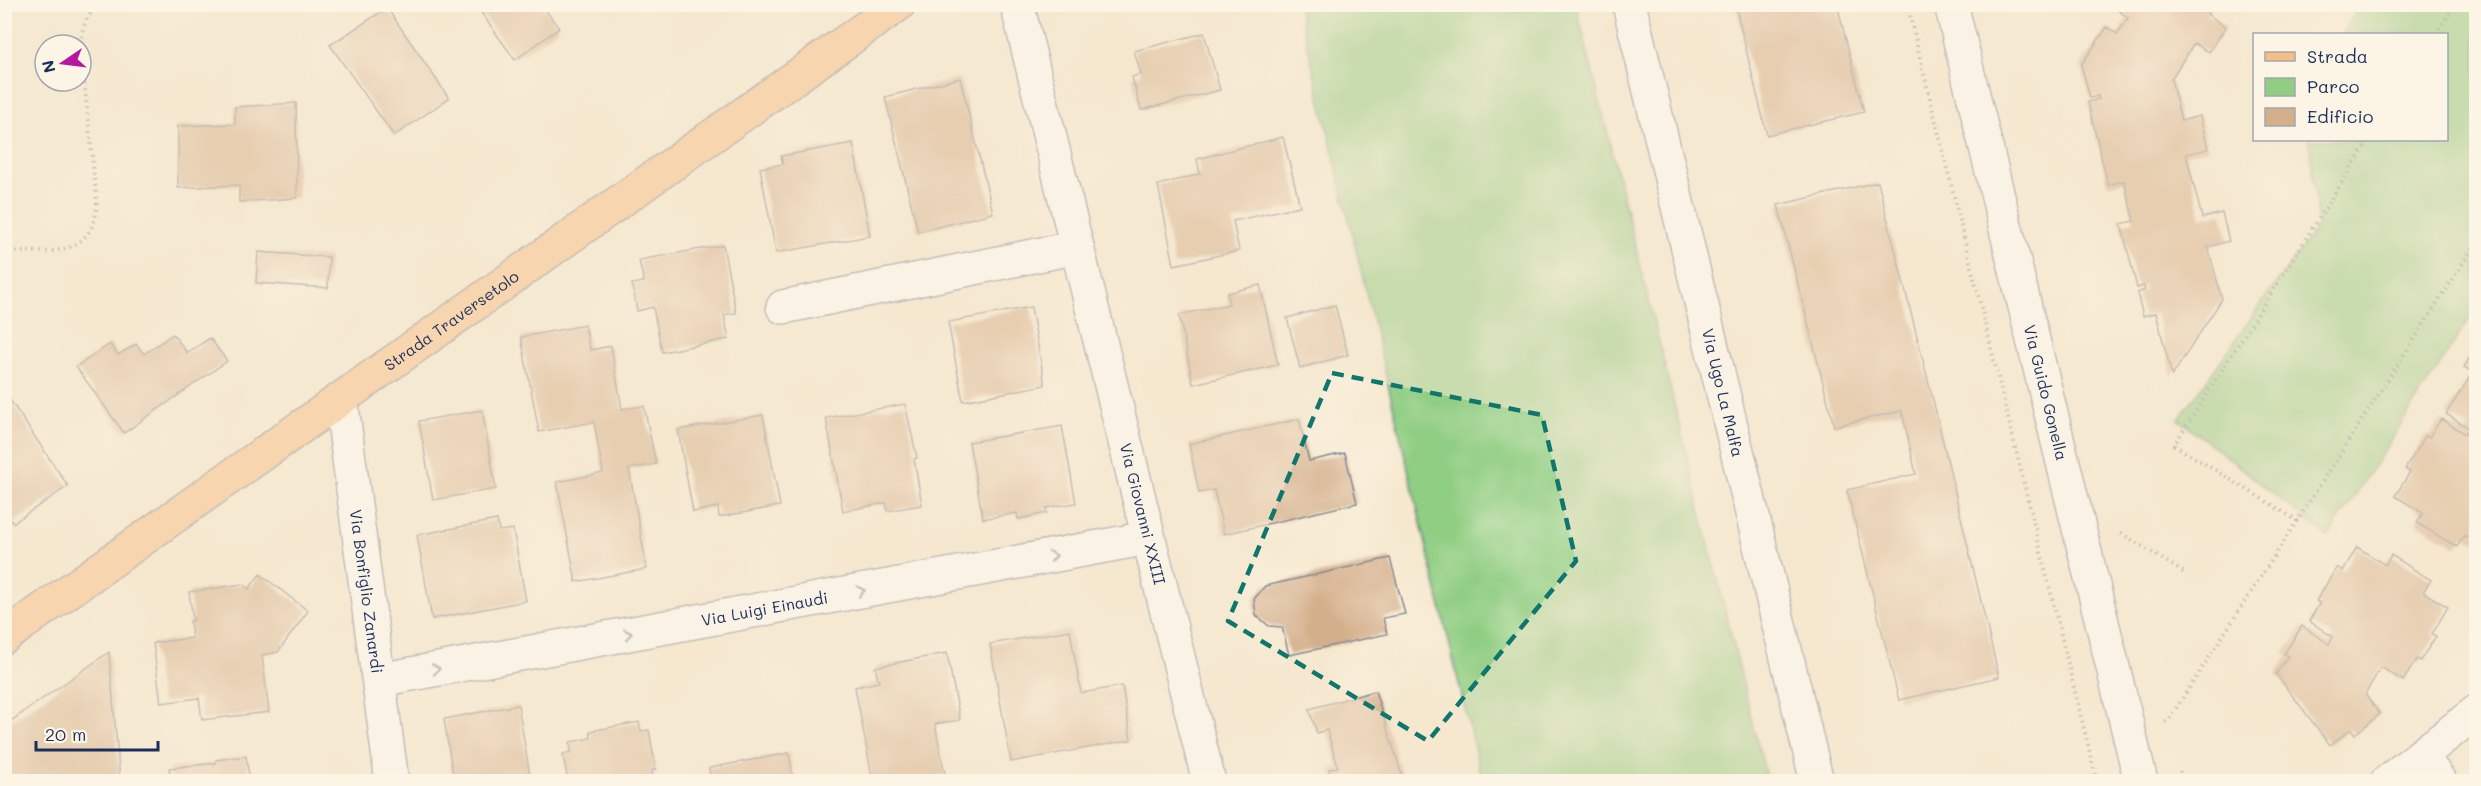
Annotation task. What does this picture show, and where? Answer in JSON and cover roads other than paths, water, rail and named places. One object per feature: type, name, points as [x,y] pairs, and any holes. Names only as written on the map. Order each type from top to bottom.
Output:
[{"type":"main road","name":"Strada Traversetolo","points":[[4,637],[899,4]]},
{"type":"street","name":"Via Giovanni XXIII","points":[[1017,4],[1209,782]]},
{"type":"street","name":"Via Ugo La Malfa","points":[[1629,4],[1817,782]]},
{"type":"street","name":"Via Guido Gonella","points":[[1951,4],[2138,766]]},
{"type":"street","points":[[783,307],[1077,247]]},
{"type":"street","name":"Via Bonfiglio Zanardi","points":[[342,399],[392,782]]},
{"type":"street","name":"Via Luigi Einaudi","points":[[379,680],[1148,538]]},
{"type":"street","points":[[2387,782],[2476,712]]},
{"type":"street","points":[[2421,755],[2440,782]]}]
